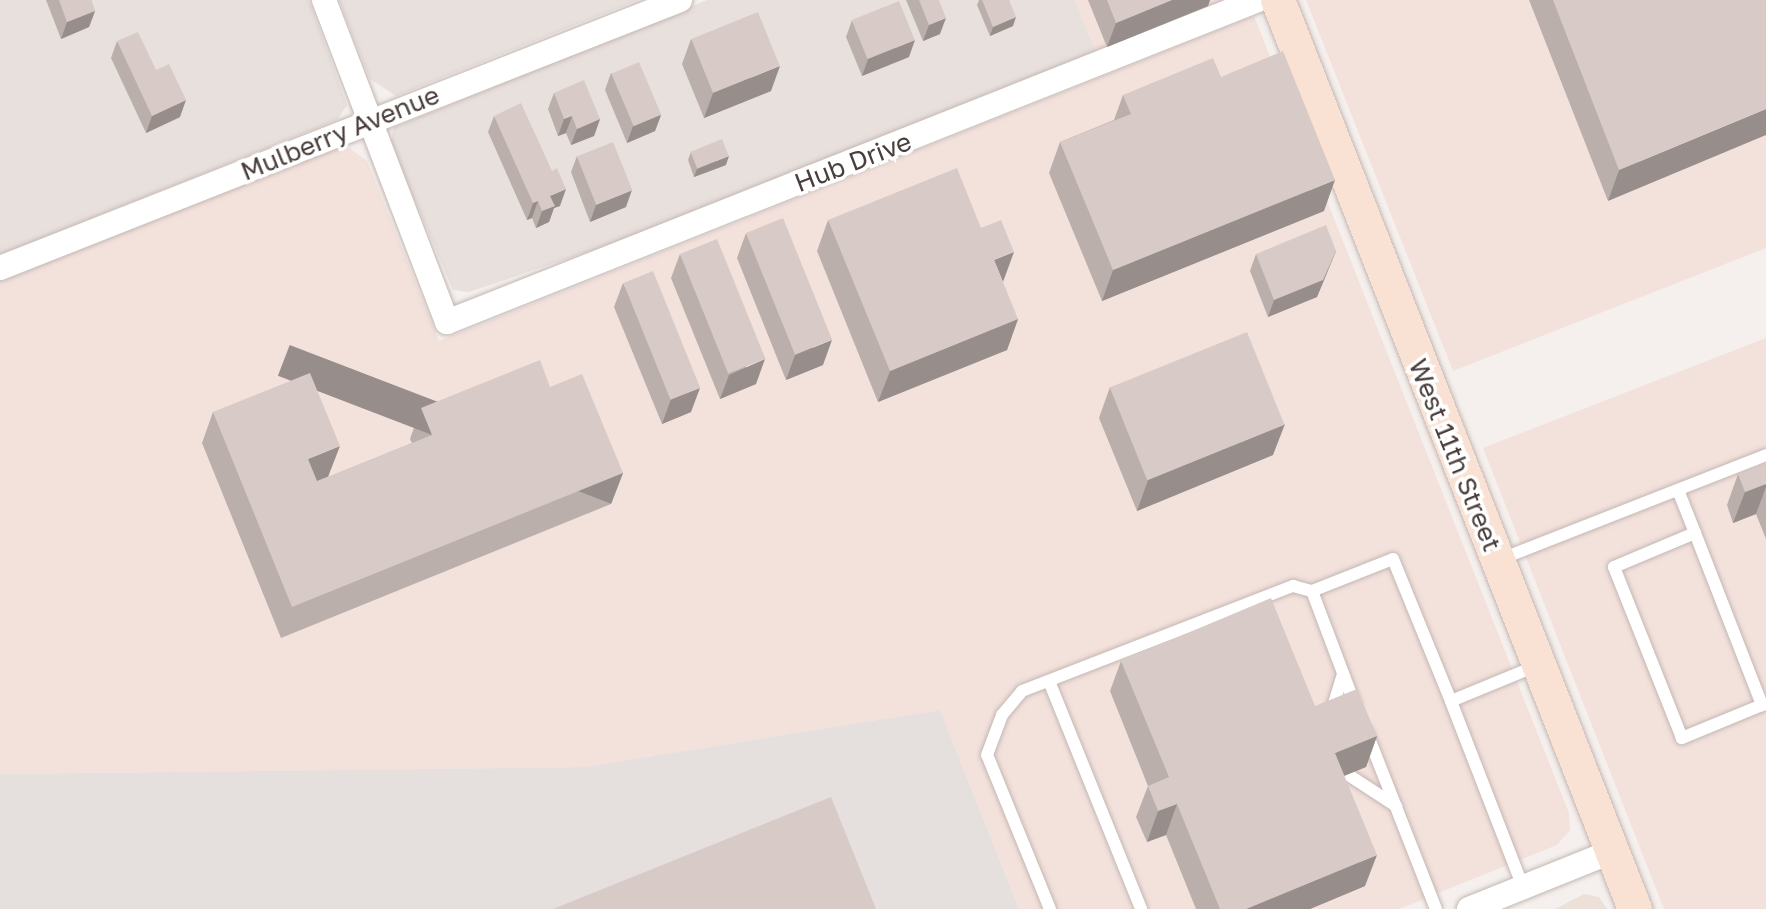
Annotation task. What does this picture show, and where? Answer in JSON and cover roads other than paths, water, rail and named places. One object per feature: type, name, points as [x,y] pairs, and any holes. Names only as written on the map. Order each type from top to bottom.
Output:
[{"type":"main road","name":"West 11th Street","points":[[1278,0],[1635,909]]},
{"type":"street","points":[[324,0],[369,121]]},
{"type":"street","name":"Mulberry Avenue","points":[[0,268],[680,0]]},
{"type":"street","name":"Hub Drive","points":[[369,121],[447,322],[1258,0]]},
{"type":"street","points":[[1469,909],[1613,851]]},
{"type":"lane","points":[[1497,561],[1766,455]]},
{"type":"lane","points":[[1678,490],[1695,533],[1762,705],[1682,738],[1614,567],[1695,533]]},
{"type":"lane","points":[[1050,909],[987,755],[1002,715],[1022,691],[1293,586],[1312,591],[1393,559],[1523,887]]},
{"type":"lane","points":[[1312,591],[1436,909]]},
{"type":"lane","points":[[1451,701],[1539,665]]},
{"type":"lane","points":[[1327,728],[1343,674]]},
{"type":"lane","points":[[1049,681],[1141,909]]},
{"type":"lane","points":[[1347,774],[1396,806]]}]
